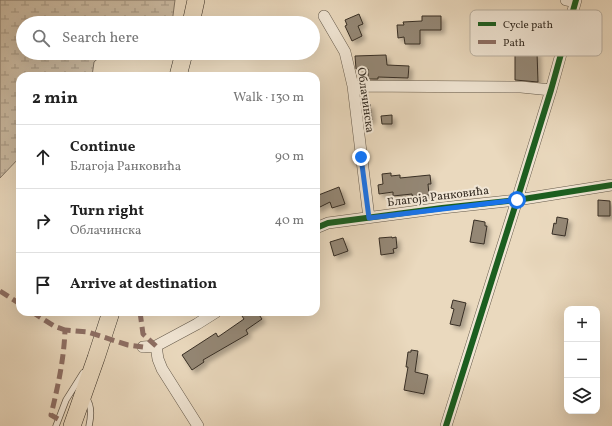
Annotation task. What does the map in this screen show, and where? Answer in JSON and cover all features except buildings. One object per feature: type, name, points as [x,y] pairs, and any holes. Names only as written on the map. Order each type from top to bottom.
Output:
[{"type":"main road","points":[[193,16],[196,0]]},
{"type":"main road","points":[[179,72],[182,60]]},
{"type":"main road","points":[[72,426],[84,396],[110,316]]},
{"type":"street","name":"Облачинска","points":[[324,16],[345,52],[353,86],[369,218]]},
{"type":"street","points":[[446,426],[551,90],[559,56]]},
{"type":"street","points":[[353,86],[521,87],[551,90]]},
{"type":"street","name":"Благоја Ранковића","points":[[320,226],[328,223],[517,200],[612,185]]},
{"type":"street","points":[[143,347],[156,346],[210,316]]},
{"type":"street","points":[[156,346],[158,359],[162,369],[198,426]]},
{"type":"lane","points":[[56,426],[66,400],[96,358]]},
{"type":"lane","points":[[84,396],[88,400],[90,409],[88,426]]},
{"type":"green space","points":[[0,0],[175,0],[173,16],[16,16],[16,60],[96,60],[94,62],[93,72],[16,72],[16,161],[0,178]]},
{"type":"marked path","points":[[0,291],[16,301]]},
{"type":"marked path","points":[[38,316],[54,326],[65,330]]},
{"type":"marked path","points":[[141,316],[143,334],[156,346]]},
{"type":"marked path","points":[[58,419],[51,415],[60,372],[65,330],[88,332],[128,345],[143,347]]},
{"type":"cycle path","points":[[573,10],[576,0]]},
{"type":"cycle path","points":[[446,426],[560,56]]},
{"type":"cycle path","points":[[320,226],[328,223],[517,200],[612,185]]},
{"type":"route","points":[[361,157],[369,218],[517,200]]}]
